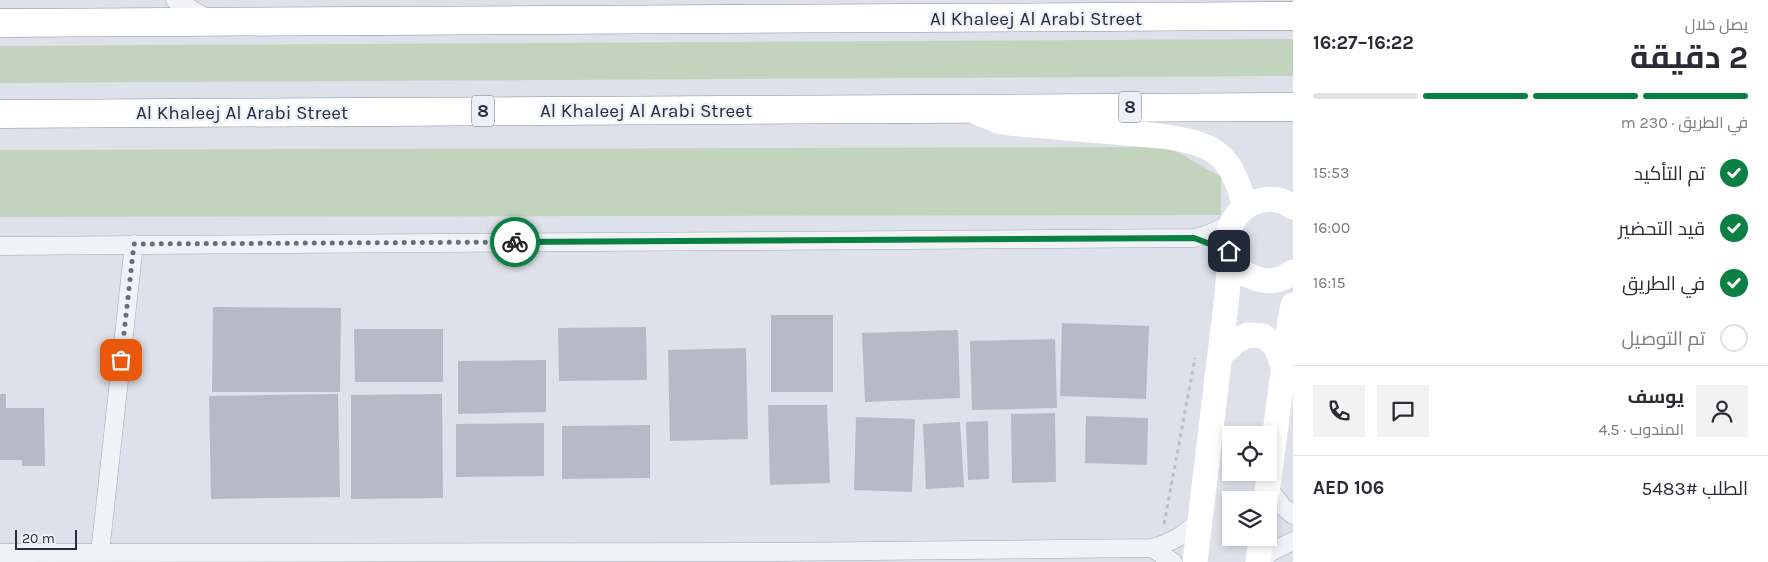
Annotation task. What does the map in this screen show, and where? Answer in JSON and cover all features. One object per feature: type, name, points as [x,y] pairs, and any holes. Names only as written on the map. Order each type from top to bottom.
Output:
[{"type":"highway","name":"Al Khaleej Al Arabi Street","points":[[0,23],[1293,16]]},
{"type":"highway","name":"Al Khaleej Al Arabi Street","points":[[0,114],[967,107],[1293,107]]},
{"type":"main road","points":[[967,107],[998,121],[1009,123],[1180,139],[1214,150],[1228,164],[1238,181],[1239,213],[1228,235],[1228,295],[1195,562]]},
{"type":"main road","points":[[1239,213],[1262,200],[1281,200],[1293,207]]},
{"type":"main road","points":[[1229,253],[1243,273],[1263,281],[1285,278],[1293,272]]},
{"type":"main road","points":[[1267,491],[1293,305]]},
{"type":"main road","points":[[1220,355],[1236,341],[1248,335],[1263,336],[1275,344],[1284,368]]},
{"type":"main road","points":[[1258,562],[1260,546]]},
{"type":"street","points":[[175,0],[215,22]]},
{"type":"street","points":[[0,246],[1194,238],[1207,236],[1223,228],[1239,213]]},
{"type":"street","points":[[1194,238],[1229,253]]},
{"type":"street","points":[[100,557],[134,244]]},
{"type":"street","points":[[1277,500],[1293,515]]},
{"type":"street","points":[[0,553],[100,557],[875,557],[1152,548],[1180,538],[1191,529],[1200,517]]},
{"type":"street","points":[[1258,562],[1271,552],[1293,540]]},
{"type":"street","points":[[1152,548],[1173,562]]},
{"type":"path","points":[[1164,528],[1195,358]]},
{"type":"green space","points":[[1293,39],[1293,76],[0,83],[0,46]]},
{"type":"green space","points":[[1169,147],[1221,177],[1221,215],[0,217],[0,150]]},
{"type":"building","points":[[213,307],[341,308],[340,392],[212,392]]},
{"type":"building","points":[[771,315],[833,315],[833,392],[771,392]]},
{"type":"building","points":[[1062,323],[1149,326],[1146,399],[1060,396]]},
{"type":"building","points":[[646,327],[647,380],[559,381],[558,328]]},
{"type":"building","points":[[354,329],[443,329],[443,382],[355,382]]},
{"type":"building","points":[[958,330],[960,398],[865,402],[862,333]]},
{"type":"building","points":[[1055,339],[1057,408],[972,410],[970,341]]},
{"type":"building","points":[[746,348],[748,439],[670,441],[668,350]]},
{"type":"building","points":[[546,360],[546,412],[458,414],[458,361]]},
{"type":"building","points":[[0,394],[6,394],[6,408],[44,408],[45,466],[22,466],[22,460],[0,460]]},
{"type":"building","points":[[338,394],[340,497],[211,499],[209,396]]},
{"type":"building","points":[[442,394],[443,498],[351,499],[351,395]]},
{"type":"building","points":[[768,405],[827,405],[830,483],[770,485]]},
{"type":"building","points":[[1055,413],[1056,482],[1012,483],[1011,414]]},
{"type":"building","points":[[1086,416],[1148,418],[1147,465],[1085,463]]},
{"type":"building","points":[[856,417],[915,419],[912,492],[854,490]]},
{"type":"building","points":[[988,421],[989,479],[968,480],[966,422]]},
{"type":"building","points":[[960,422],[964,487],[926,489],[923,424]]},
{"type":"building","points":[[544,423],[544,476],[456,477],[456,424]]},
{"type":"building","points":[[650,425],[650,478],[562,479],[562,426]]},
{"type":"way so far","points":[[121,360],[134,244],[515,242]]},
{"type":"route","points":[[515,242],[1194,238],[1229,251]]}]
